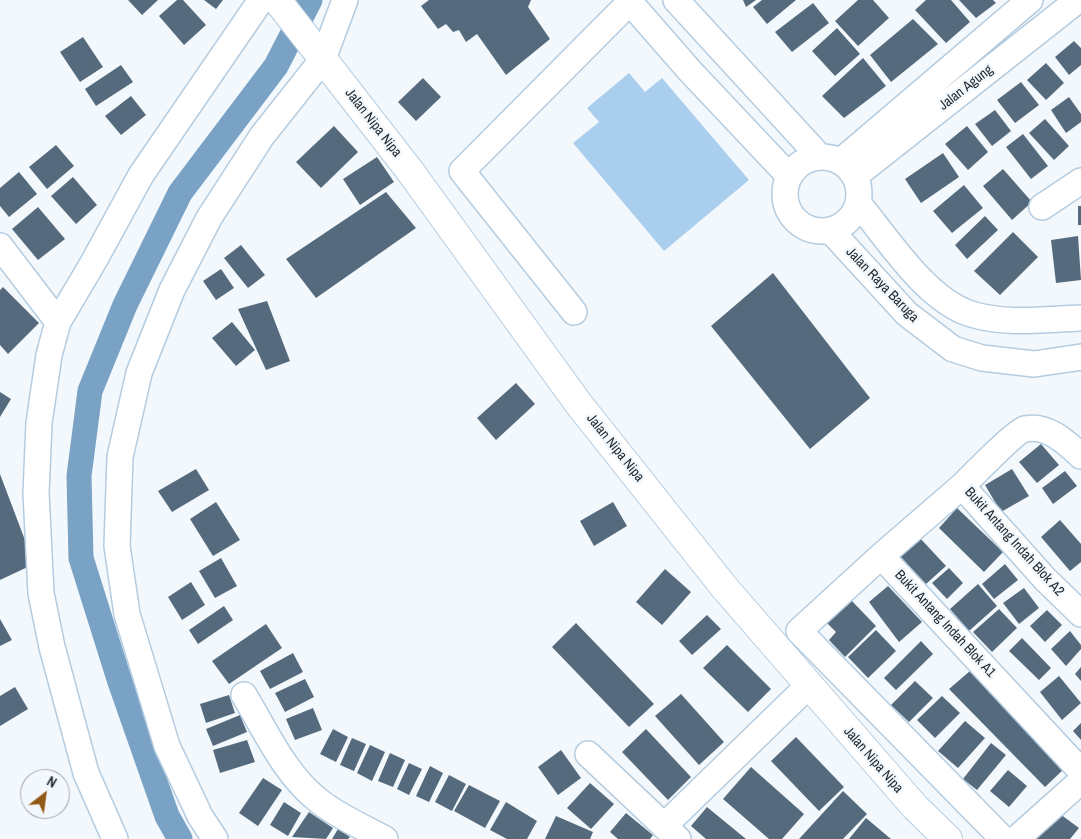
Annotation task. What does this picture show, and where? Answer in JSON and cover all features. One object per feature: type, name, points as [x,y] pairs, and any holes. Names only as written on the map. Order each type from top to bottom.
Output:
[{"type":"street","points":[[215,839],[200,816],[167,746],[127,614],[117,546],[120,457],[139,374],[172,290],[208,218],[262,136],[323,59],[345,0]]},
{"type":"street","name":"Jalan Agung","points":[[838,165],[1030,0]]},
{"type":"street","name":"Jalan Agung","points":[[838,165],[1078,0]]},
{"type":"street","points":[[574,312],[462,170],[629,1],[690,71],[789,176]]},
{"type":"street","points":[[115,839],[86,773],[52,647],[42,594],[36,493],[38,423],[49,355],[58,322],[141,175],[273,2]]},
{"type":"street","name":"Jalan Nipa Nipa","points":[[273,2],[306,38],[410,171],[578,403],[724,588],[914,807],[948,839]]},
{"type":"street","points":[[687,4],[858,185],[858,203],[848,221],[830,230],[816,230],[803,226],[792,216],[786,204],[785,190],[789,176],[801,163],[838,165]]},
{"type":"street","points":[[1042,207],[1081,181]]},
{"type":"street","points":[[858,203],[936,295],[971,314],[1017,320],[1081,318]]},
{"type":"street","name":"Jalan Raya Baruga","points":[[830,230],[907,314],[954,349],[982,358],[1034,364],[1081,357]]},
{"type":"street","points":[[0,246],[58,322]]},
{"type":"street","name":"Bukit Antang Indah Blok A2","points":[[1076,452],[1051,432],[1037,428],[1022,429],[962,486],[1045,579],[1081,614]]},
{"type":"street","points":[[776,648],[799,631],[962,486]]},
{"type":"street","name":"Bukit Antang Indah Blok A1","points":[[882,556],[1081,771]]},
{"type":"street","points":[[799,631],[1003,839]]},
{"type":"street","points":[[588,754],[671,832],[808,686]]},
{"type":"street","points":[[244,695],[291,772],[306,790],[335,811],[385,839]]},
{"type":"street","points":[[1016,839],[1081,781]]},
{"type":"shaded area","points":[[629,73],[645,92],[662,78],[749,180],[664,251],[573,143],[599,122],[587,108]]},
{"type":"building","points":[[128,0],[158,0],[142,15]]},
{"type":"building","points":[[177,0],[183,0],[206,25],[184,45],[159,16]]},
{"type":"building","points":[[204,0],[223,0],[216,9]]},
{"type":"building","points":[[429,0],[531,0],[528,7],[550,39],[506,75],[477,34],[466,42],[459,30],[453,32],[446,24],[438,29],[421,6]]},
{"type":"building","points":[[743,0],[756,0],[746,7]]},
{"type":"building","points":[[762,0],[796,0],[767,24],[753,7]]},
{"type":"building","points":[[858,0],[873,0],[889,18],[858,46],[835,21]]},
{"type":"building","points":[[926,0],[951,0],[970,22],[946,43],[915,10]]},
{"type":"building","points":[[959,0],[993,0],[996,3],[976,18]]},
{"type":"building","points":[[813,3],[829,23],[792,52],[775,32]]},
{"type":"building","points":[[913,19],[938,44],[891,82],[870,55]]},
{"type":"building","points":[[837,28],[860,54],[835,76],[812,51]]},
{"type":"building","points":[[83,37],[103,67],[80,82],[60,52]]},
{"type":"building","points":[[1074,41],[1081,48],[1081,65],[1069,75],[1055,57]]},
{"type":"building","points":[[863,58],[886,86],[844,118],[822,96]]},
{"type":"building","points":[[1046,63],[1064,83],[1046,100],[1027,80]]},
{"type":"building","points":[[121,65],[133,82],[96,106],[85,89]]},
{"type":"building","points":[[423,78],[441,97],[416,121],[398,102]]},
{"type":"building","points":[[1021,82],[1039,105],[1015,123],[997,100]]},
{"type":"building","points":[[131,96],[146,115],[121,135],[105,116]]},
{"type":"building","points":[[1069,97],[1081,114],[1081,122],[1066,133],[1051,110]]},
{"type":"building","points":[[995,110],[1011,131],[992,146],[975,124]]},
{"type":"building","points":[[1045,119],[1069,146],[1054,160],[1029,133]]},
{"type":"building","points":[[334,126],[358,152],[321,188],[296,162]]},
{"type":"building","points":[[967,126],[988,152],[968,170],[945,144]]},
{"type":"building","points":[[1023,134],[1048,166],[1031,179],[1006,147]]},
{"type":"building","points":[[56,145],[74,166],[47,189],[29,167]]},
{"type":"building","points":[[943,153],[959,177],[921,203],[905,179]]},
{"type":"building","points":[[377,157],[394,182],[360,205],[343,179]]},
{"type":"building","points":[[1003,169],[1032,202],[1012,220],[983,186]]},
{"type":"building","points":[[19,172],[37,194],[9,217],[0,206],[0,188]]},
{"type":"building","points":[[73,177],[97,205],[76,224],[51,196]]},
{"type":"building","points":[[964,185],[983,208],[952,233],[933,211]]},
{"type":"building","points":[[386,192],[416,228],[316,298],[286,259]]},
{"type":"building","points":[[1078,206],[1081,206],[1081,225],[1078,225]]},
{"type":"building","points":[[38,207],[65,239],[38,260],[12,229]]},
{"type":"building","points":[[985,216],[998,230],[967,259],[955,245]]},
{"type":"building","points":[[1013,232],[1038,257],[1000,295],[974,271]]},
{"type":"building","points":[[1078,236],[1081,280],[1056,283],[1051,240]]},
{"type":"building","points":[[241,245],[265,275],[248,288],[224,258]]},
{"type":"building","points":[[221,269],[234,288],[216,300],[203,281]]},
{"type":"building","points":[[773,273],[870,398],[810,449],[711,326]]},
{"type":"building","points":[[3,287],[39,323],[8,354],[0,345],[0,290]]},
{"type":"building","points":[[267,301],[290,361],[266,370],[238,309]]},
{"type":"building","points":[[232,322],[255,350],[236,366],[212,338]]},
{"type":"building","points":[[516,383],[535,404],[496,440],[477,418]]},
{"type":"building","points":[[0,392],[11,399],[0,417]]},
{"type":"building","points":[[1041,444],[1059,465],[1037,483],[1019,462]]},
{"type":"building","points":[[196,469],[209,490],[172,512],[158,491]]},
{"type":"building","points":[[1012,469],[1029,496],[1001,512],[985,485]]},
{"type":"building","points":[[1065,471],[1077,486],[1053,504],[1042,488]]},
{"type":"building","points":[[0,474],[34,564],[0,580]]},
{"type":"building","points":[[216,502],[240,540],[213,556],[190,519]]},
{"type":"building","points":[[613,502],[627,526],[594,546],[580,521]]},
{"type":"building","points":[[957,508],[1003,552],[984,572],[939,528]]},
{"type":"building","points":[[1060,520],[1081,544],[1081,562],[1070,571],[1041,537]]},
{"type":"building","points":[[919,537],[946,566],[926,584],[899,555]]},
{"type":"building","points":[[221,558],[237,586],[215,598],[199,571]]},
{"type":"building","points":[[1005,564],[1018,580],[994,599],[982,584]]},
{"type":"building","points":[[949,568],[963,583],[947,599],[932,583]]},
{"type":"building","points":[[665,569],[691,592],[662,625],[636,602]]},
{"type":"building","points":[[191,582],[205,605],[182,620],[168,597]]},
{"type":"building","points":[[978,584],[997,606],[969,631],[950,609]]},
{"type":"building","points":[[888,586],[922,622],[899,642],[869,602]]},
{"type":"building","points":[[1024,588],[1039,608],[1019,624],[1003,603]]},
{"type":"building","points":[[850,599],[876,626],[845,657],[829,640],[836,632],[826,622]]},
{"type":"building","points":[[224,606],[233,620],[198,644],[189,630]]},
{"type":"building","points":[[999,609],[1017,628],[992,652],[973,632]]},
{"type":"building","points":[[1047,610],[1062,625],[1045,642],[1030,626]]},
{"type":"building","points":[[707,615],[721,629],[692,655],[679,641]]},
{"type":"building","points":[[0,619],[12,640],[0,646]]},
{"type":"building","points":[[576,623],[654,704],[629,727],[552,647]]},
{"type":"building","points":[[266,624],[282,648],[229,684],[212,661]]},
{"type":"building","points":[[876,630],[896,651],[868,678],[848,657]]},
{"type":"building","points":[[1070,631],[1081,645],[1081,649],[1066,666],[1051,649]]},
{"type":"building","points":[[1022,638],[1051,668],[1039,680],[1009,651]]},
{"type":"building","points":[[921,641],[933,654],[896,690],[884,678]]},
{"type":"building","points":[[727,645],[771,689],[748,712],[703,668]]},
{"type":"building","points":[[293,653],[303,672],[270,689],[260,671]]},
{"type":"building","points":[[1081,667],[1081,681],[1075,674]]},
{"type":"building","points":[[970,671],[1065,768],[1045,787],[949,689]]},
{"type":"building","points":[[1059,676],[1081,703],[1062,720],[1040,692]]},
{"type":"building","points":[[305,679],[314,697],[285,712],[275,693]]},
{"type":"building","points":[[915,681],[933,698],[909,722],[891,705]]},
{"type":"building","points":[[15,687],[28,709],[0,726],[0,696]]},
{"type":"building","points":[[681,694],[724,742],[699,765],[655,716]]},
{"type":"building","points":[[229,695],[235,713],[206,723],[200,704]]},
{"type":"building","points":[[942,696],[960,713],[935,738],[917,720]]},
{"type":"building","points":[[313,708],[322,730],[295,740],[286,719]]},
{"type":"building","points":[[240,715],[247,732],[213,746],[206,729]]},
{"type":"building","points":[[965,721],[985,738],[958,768],[938,751]]},
{"type":"building","points":[[1081,723],[1081,740],[1073,731]]},
{"type":"building","points":[[333,729],[348,737],[336,762],[320,754]]},
{"type":"building","points":[[646,729],[691,777],[668,800],[622,752]]},
{"type":"building","points":[[796,737],[844,787],[819,811],[771,761]]},
{"type":"building","points":[[352,738],[366,744],[354,771],[340,765]]},
{"type":"building","points":[[247,740],[255,762],[220,773],[213,750]]},
{"type":"building","points":[[991,743],[1006,755],[977,790],[963,779]]},
{"type":"building","points":[[370,745],[385,752],[372,781],[357,773]]},
{"type":"building","points":[[561,750],[581,778],[558,795],[538,767]]},
{"type":"building","points":[[390,753],[405,760],[393,787],[378,781]]},
{"type":"building","points":[[409,763],[422,769],[409,795],[397,789]]},
{"type":"building","points":[[430,766],[443,773],[429,802],[416,796]]},
{"type":"building","points":[[751,767],[804,814],[782,839],[769,839],[723,799]]},
{"type":"building","points":[[1008,770],[1027,786],[1009,807],[990,791]]},
{"type":"building","points":[[449,775],[466,784],[452,811],[435,802]]},
{"type":"building","points":[[263,778],[282,790],[258,826],[239,813]]},
{"type":"building","points":[[590,783],[614,804],[591,829],[567,808]]},
{"type":"building","points":[[469,785],[500,801],[485,828],[454,811]]},
{"type":"building","points":[[843,791],[867,814],[843,839],[799,839]]},
{"type":"building","points":[[284,802],[301,813],[288,836],[270,825]]},
{"type":"building","points":[[506,802],[537,821],[527,839],[507,839],[490,830]]},
{"type":"building","points":[[707,807],[746,839],[706,839],[691,826]]},
{"type":"building","points":[[1056,811],[1079,828],[1070,839],[1034,839]]},
{"type":"building","points":[[309,812],[333,828],[326,839],[292,837]]},
{"type":"building","points":[[626,813],[653,835],[650,839],[618,839],[610,832]]},
{"type":"building","points":[[556,816],[593,832],[590,839],[545,839]]},
{"type":"building","points":[[866,818],[891,839],[849,839]]},
{"type":"building","points":[[338,829],[350,837],[348,839],[332,839]]},
{"type":"waterway","points":[[180,839],[167,816],[119,679],[81,558],[79,476],[90,391],[125,305],[180,193],[276,66],[310,0]]}]
